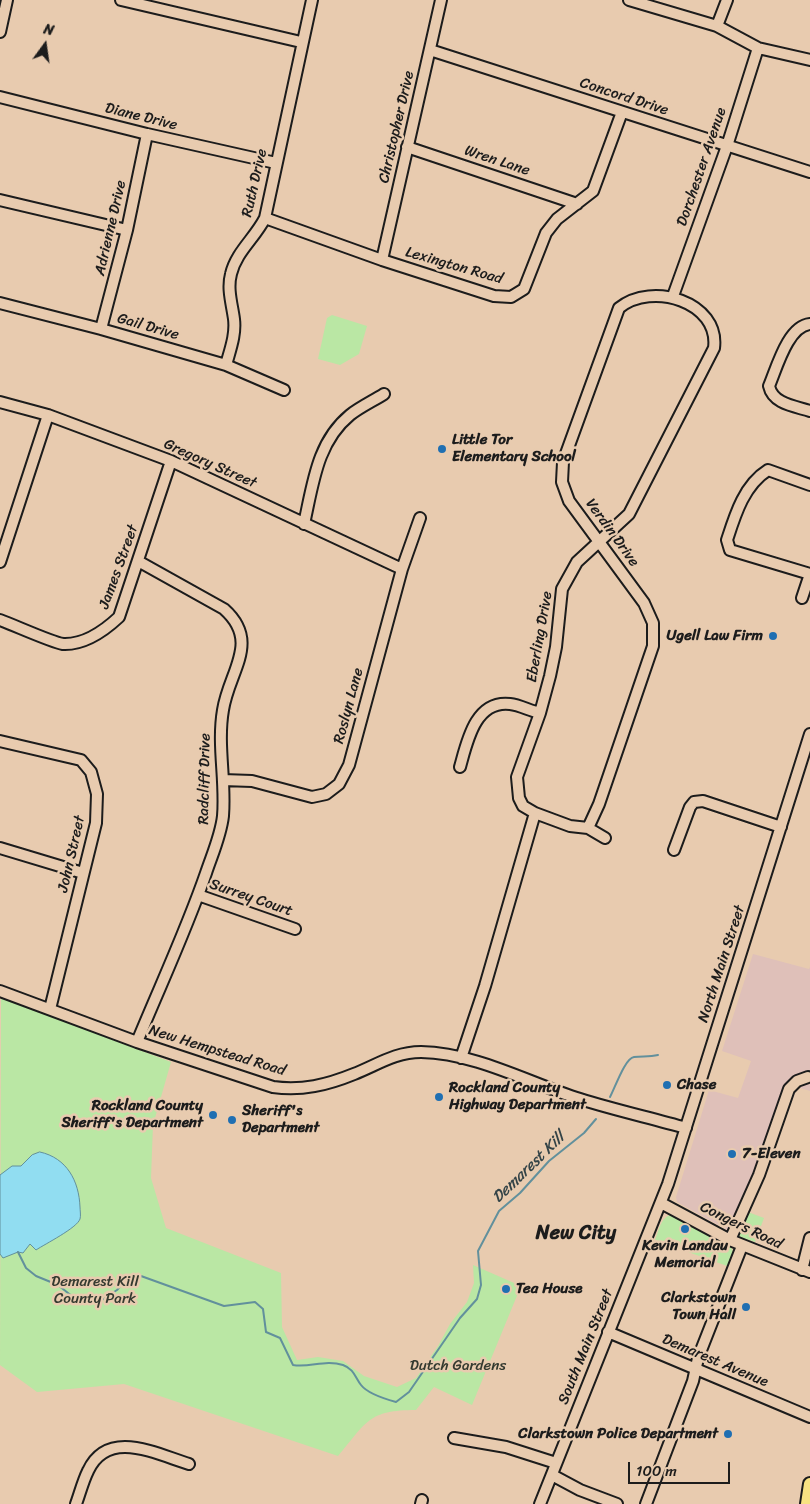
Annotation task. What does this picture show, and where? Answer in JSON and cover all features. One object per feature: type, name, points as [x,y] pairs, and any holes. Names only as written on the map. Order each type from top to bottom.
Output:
[{"type":"main road","points":[[807,1504],[810,1484]]},
{"type":"street","points":[[0,32],[8,0]]},
{"type":"street","points":[[120,0],[302,42]]},
{"type":"street","name":"Ruth Drive","points":[[226,365],[234,338],[234,321],[229,295],[230,275],[237,256],[258,231],[264,218],[312,0]]},
{"type":"street","name":"Christopher Drive","points":[[382,260],[440,0]]},
{"type":"street","points":[[629,0],[717,26],[758,48],[810,60]]},
{"type":"street","points":[[717,26],[727,0]]},
{"type":"street","name":"Dorchester Avenue","points":[[673,296],[726,146],[758,48]]},
{"type":"street","name":"Concord Drive","points":[[430,50],[810,172]]},
{"type":"street","name":"Diane Drive","points":[[0,97],[147,134],[276,163]]},
{"type":"street","name":"Lexington Road","points":[[264,218],[382,260],[494,296],[511,297],[524,289],[546,233],[557,219],[592,191],[622,112]]},
{"type":"street","name":"Adrienne Drive","points":[[101,329],[127,230],[147,134]]},
{"type":"street","name":"Wren Lane","points":[[407,147],[577,204]]},
{"type":"street","points":[[0,200],[127,230]]},
{"type":"street","name":"Verdin Drive","points":[[588,828],[599,804],[653,646],[653,623],[644,603],[569,501],[562,482],[563,462],[619,308],[630,299],[644,295],[673,296]]},
{"type":"street","name":"Eberling Drive","points":[[535,813],[523,806],[519,798],[517,777],[540,714],[556,647],[562,589],[576,562],[600,543],[629,514],[714,348],[714,331],[704,315],[673,296]]},
{"type":"street","name":"Gail Drive","points":[[0,303],[101,329],[226,365],[284,390]]},
{"type":"street","points":[[810,324],[803,324],[793,332],[769,386],[771,395],[779,401],[810,411]]},
{"type":"street","points":[[304,524],[317,464],[325,444],[350,415],[384,394]]},
{"type":"street","name":"Gregory Street","points":[[0,402],[48,415],[171,461],[402,569]]},
{"type":"street","points":[[0,562],[48,415]]},
{"type":"street","name":"James Street","points":[[0,620],[63,644],[80,641],[102,633],[119,617],[171,461]]},
{"type":"street","points":[[802,598],[810,574],[730,550],[727,540],[750,484],[768,470],[810,485]]},
{"type":"street","name":"Roslyn Lane","points":[[223,780],[252,781],[312,797],[326,794],[339,784],[349,765],[402,569],[420,518]]},
{"type":"street","name":"Radcliff Drive","points":[[137,1042],[198,895],[218,836],[223,816],[221,726],[223,708],[242,641],[240,628],[234,618],[224,609],[138,562]]},
{"type":"street","points":[[460,767],[470,730],[480,716],[496,705],[510,704],[540,714]]},
{"type":"street","name":"North Main Street","points":[[661,1203],[810,734]]},
{"type":"street","name":"John Street","points":[[0,741],[81,760],[91,772],[97,794],[96,823],[50,1009]]},
{"type":"street","points":[[674,850],[694,802],[703,801],[781,827]]},
{"type":"street","points":[[460,1058],[485,986],[535,813],[570,826],[588,828],[605,838]]},
{"type":"street","points":[[0,848],[83,873]]},
{"type":"street","name":"Surrey Court","points":[[198,895],[295,929]]},
{"type":"street","name":"New Hempstead Road","points":[[0,991],[137,1042],[273,1086],[289,1089],[317,1087],[354,1074],[397,1054],[420,1052],[460,1058],[580,1099],[686,1128]]},
{"type":"street","points":[[730,1240],[759,1175],[790,1089],[797,1081],[808,1078]]},
{"type":"street","name":"Congers Road","points":[[661,1203],[742,1246],[806,1271]]},
{"type":"street","name":"South Main Street","points":[[540,1504],[661,1203]]},
{"type":"street","points":[[806,1271],[810,1238]]},
{"type":"street","points":[[646,1504],[696,1370],[698,1358],[742,1246]]},
{"type":"street","name":"Demarest Avenue","points":[[608,1332],[810,1417]]},
{"type":"street","points":[[454,1438],[506,1448],[556,1463]]},
{"type":"street","points":[[76,1504],[88,1470],[98,1455],[106,1449],[121,1446],[137,1448],[189,1464]]},
{"type":"street","points":[[552,1475],[580,1490],[617,1504]]},
{"type":"shaded area","points":[[753,954],[809,969],[810,967],[810,1091],[797,1087],[763,1181],[738,1236],[677,1202],[676,1197],[709,1090],[738,1098],[751,1061],[722,1051]]},
{"type":"green space","points":[[332,315],[367,326],[359,354],[340,365],[318,359],[327,318]]},
{"type":"green space","name":"Demarest Kill County Park","points":[[1,997],[171,1062],[153,1125],[151,1178],[166,1228],[281,1273],[282,1327],[297,1360],[318,1357],[343,1361],[364,1376],[397,1387],[416,1378],[438,1346],[450,1324],[467,1302],[474,1283],[473,1265],[521,1286],[472,1405],[434,1387],[416,1410],[388,1412],[370,1420],[338,1456],[124,1384],[37,1392],[0,1365]]},
{"type":"green space","points":[[748,1212],[764,1218],[755,1242],[738,1236]]},
{"type":"green space","points":[[674,1214],[731,1247],[733,1252],[727,1266],[655,1240],[663,1220]]},
{"type":"water","points":[[40,1152],[58,1159],[70,1172],[79,1197],[80,1219],[78,1223],[67,1231],[36,1250],[30,1244],[23,1253],[18,1252],[3,1258],[0,1254],[0,1175],[12,1166],[21,1166],[32,1155]]},
{"type":"waterway","name":"Demarest Kill","points":[[610,1097],[627,1062],[634,1057],[658,1055]]},
{"type":"waterway","name":"Demarest Kill","points":[[18,1252],[26,1268],[36,1276],[58,1285],[73,1297],[87,1301],[102,1300],[117,1290],[126,1280],[141,1276],[224,1306],[255,1302],[263,1309],[266,1332],[280,1338],[293,1365],[324,1363],[343,1365],[352,1371],[361,1385],[372,1394],[396,1402],[409,1392],[460,1318],[477,1299],[481,1285],[478,1251],[499,1211],[520,1193],[549,1161],[584,1133],[596,1119]]},
{"type":"place","name":"Little Tor Elementary School","points":[[442,449]]},
{"type":"place","name":"Ugell Law Firm","points":[[773,636]]},
{"type":"place","name":"Chase","points":[[667,1085]]},
{"type":"place","name":"Rockland County Highway Department","points":[[439,1097]]},
{"type":"place","name":"Rockland County Sheriff's Department","points":[[213,1115]]},
{"type":"place","name":"Sheriff's Department","points":[[232,1120]]},
{"type":"place","name":"7-Eleven","points":[[732,1154]]},
{"type":"place","name":"Kevin Landau Memorial","points":[[685,1229]]},
{"type":"place","name":"Tea House","points":[[506,1289]]},
{"type":"place","name":"Clarkstown Town Hall","points":[[746,1307]]},
{"type":"place","name":"Clarkstown Police Department","points":[[728,1434]]},
{"type":"district","name":"New City","points":[[576,1234]]},
{"type":"park label","name":"Dutch Gardens","points":[[458,1366]]}]
